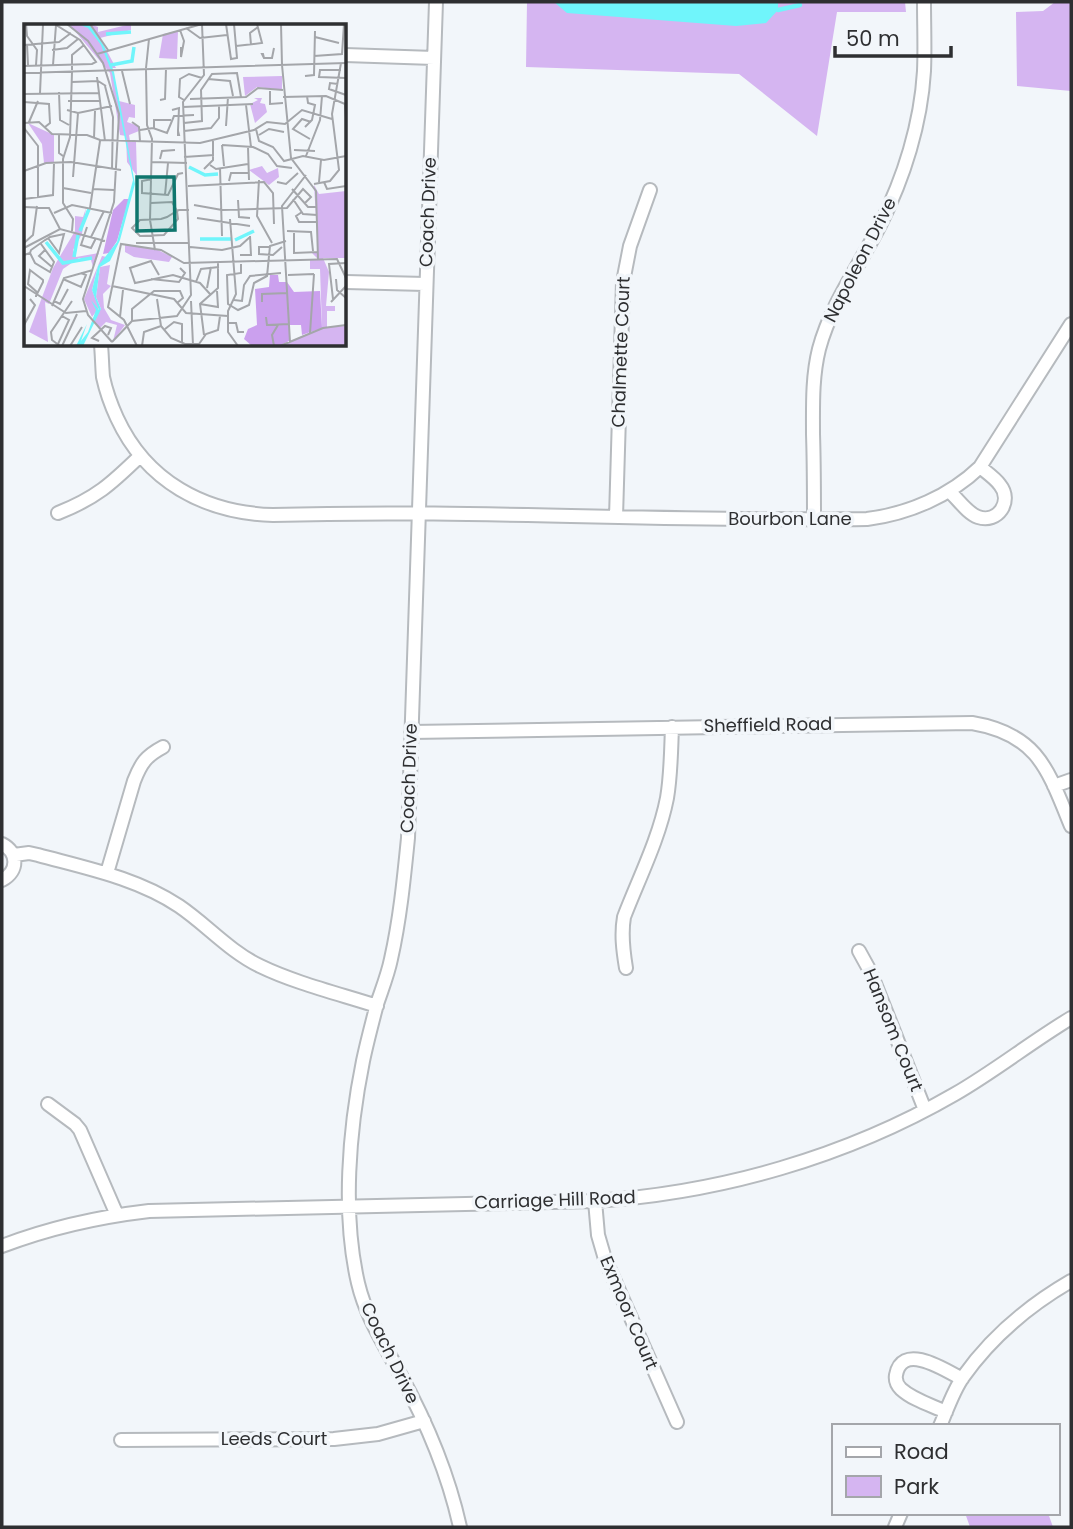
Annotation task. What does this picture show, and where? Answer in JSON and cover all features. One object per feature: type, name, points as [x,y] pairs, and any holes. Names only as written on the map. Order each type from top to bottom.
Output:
[{"type":"street","name":"Coach Drive","points":[[436,2],[408,838],[403,891],[391,961],[363,1062],[355,1114],[350,1205],[352,1246],[358,1284],[366,1309],[381,1343],[424,1421],[448,1481],[460,1527]]},
{"type":"street","name":"Napoleon Drive","points":[[814,520],[813,390],[816,361],[825,328],[881,223],[906,160],[920,103],[924,72],[924,2]]},
{"type":"street","points":[[346,55],[434,58]]},
{"type":"street","name":"Chalmette Court","points":[[616,517],[623,282],[630,246],[650,190]]},
{"type":"street","points":[[346,282],[425,284]]},
{"type":"street","name":"Bourbon Lane","points":[[101,346],[103,378],[111,406],[140,456],[167,482],[226,510],[272,515],[418,513],[866,519],[920,505],[967,480],[979,467],[1071,324]]},
{"type":"street","points":[[58,513],[110,485],[140,456]]},
{"type":"street","points":[[950,491],[973,514],[981,518],[991,518],[999,514],[1005,505],[1006,495],[1001,485],[979,467]]},
{"type":"street","name":"Sheffield Road","points":[[411,732],[972,723],[1005,732],[1031,749],[1046,768],[1071,826]]},
{"type":"street","points":[[625,968],[622,946],[624,916],[660,825],[669,783],[672,727]]},
{"type":"street","points":[[107,873],[140,767],[147,757],[163,747]]},
{"type":"street","points":[[1054,786],[1071,780]]},
{"type":"street","points":[[2,844],[14,855],[14,867],[2,880]]},
{"type":"street","points":[[14,855],[29,853],[107,873],[157,893],[197,919],[220,941],[259,965],[377,1006]]},
{"type":"street","name":"Hansom Court","points":[[859,951],[870,971],[925,1110]]},
{"type":"street","name":"Carriage Hill Road","points":[[2,1246],[66,1225],[117,1215],[183,1209],[595,1200],[676,1192],[797,1164],[925,1110],[957,1093],[1071,1018]]},
{"type":"street","points":[[48,1104],[80,1130],[117,1215]]},
{"type":"street","name":"Exmoor Court","points":[[595,1200],[598,1235],[605,1259],[677,1423]]},
{"type":"street","points":[[941,1424],[962,1379],[998,1335],[1034,1304],[1071,1281]]},
{"type":"street","points":[[946,1412],[898,1387],[897,1371],[907,1360],[921,1359],[962,1379]]},
{"type":"street","name":"Leeds Court","points":[[121,1440],[334,1439],[377,1434],[424,1421]]},
{"type":"green space","points":[[527,2],[905,2],[906,12],[837,12],[817,136],[739,74],[526,67]]},
{"type":"green space","points":[[1055,2],[1071,2],[1071,91],[1017,86],[1016,12],[1043,11]]},
{"type":"green space","points":[[966,1515],[1049,1515],[1053,1527],[970,1527]]},
{"type":"water","points":[[554,2],[778,2],[778,10],[766,23],[736,26],[567,13]]},
{"type":"waterway","points":[[778,10],[800,5]]}]
